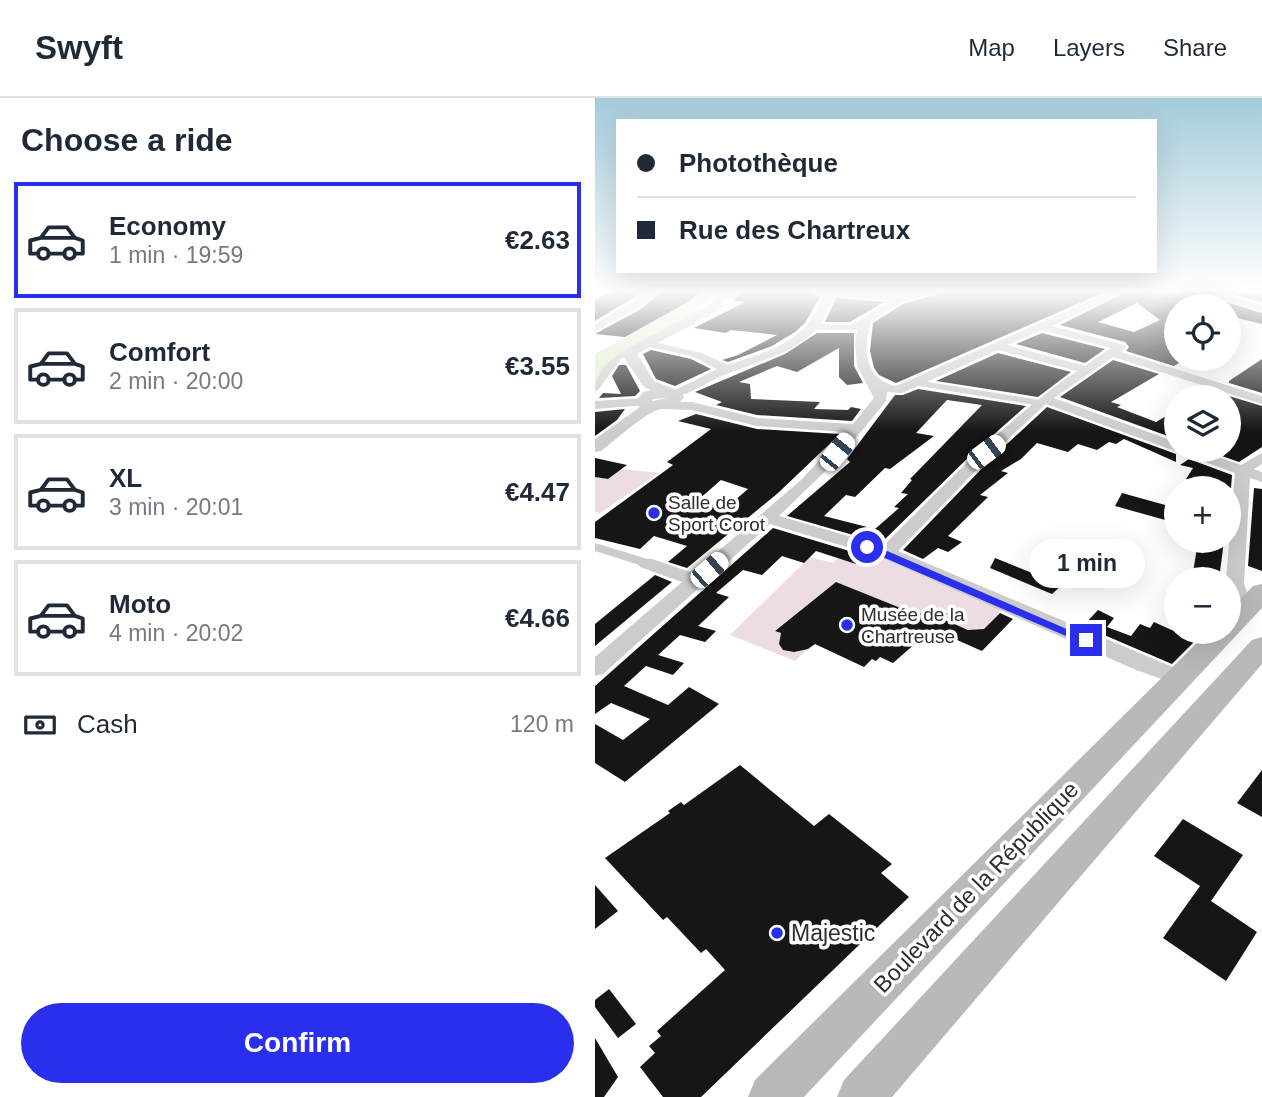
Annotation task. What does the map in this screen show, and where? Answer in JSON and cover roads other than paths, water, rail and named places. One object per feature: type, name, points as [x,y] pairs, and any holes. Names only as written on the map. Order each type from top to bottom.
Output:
[{"type":"main road","name":"Boulevard de la République","points":[[772,1097],[1212,644]]},
{"type":"main road","points":[[861,1097],[1262,646]]},
{"type":"main road","points":[[1179,678],[1220,693]]},
{"type":"street","points":[[595,388],[618,357],[636,354],[664,338]]},
{"type":"street","points":[[636,354],[668,338]]},
{"type":"street","points":[[595,405],[659,397],[775,354],[799,338]]},
{"type":"street","points":[[861,338],[866,376],[881,393],[887,394]]},
{"type":"street","points":[[595,669],[818,472],[887,394],[1016,338]]},
{"type":"street","points":[[1077,338],[1262,400]]},
{"type":"street","points":[[653,345],[695,354],[727,370]]},
{"type":"street","points":[[998,346],[1087,370]]},
{"type":"street","points":[[886,553],[986,452],[1042,401],[1116,350]]},
{"type":"street","points":[[636,354],[659,397],[757,422],[857,428]]},
{"type":"street","points":[[916,383],[1042,401],[1164,443]]},
{"type":"street","points":[[595,447],[659,397]]},
{"type":"street","points":[[1243,470],[1262,457]]},
{"type":"street","points":[[1219,462],[1262,477]]},
{"type":"street","points":[[1236,567],[1243,470]]},
{"type":"street","points":[[767,518],[886,553],[1179,678]]},
{"type":"street","points":[[595,547],[696,581]]},
{"type":"place","name":"Salle de Sport Corot","points":[[654,513]]},
{"type":"place","name":"Musée de la Chartreuse","points":[[847,625]]},
{"type":"place","name":"Majestic","points":[[777,933]]}]
